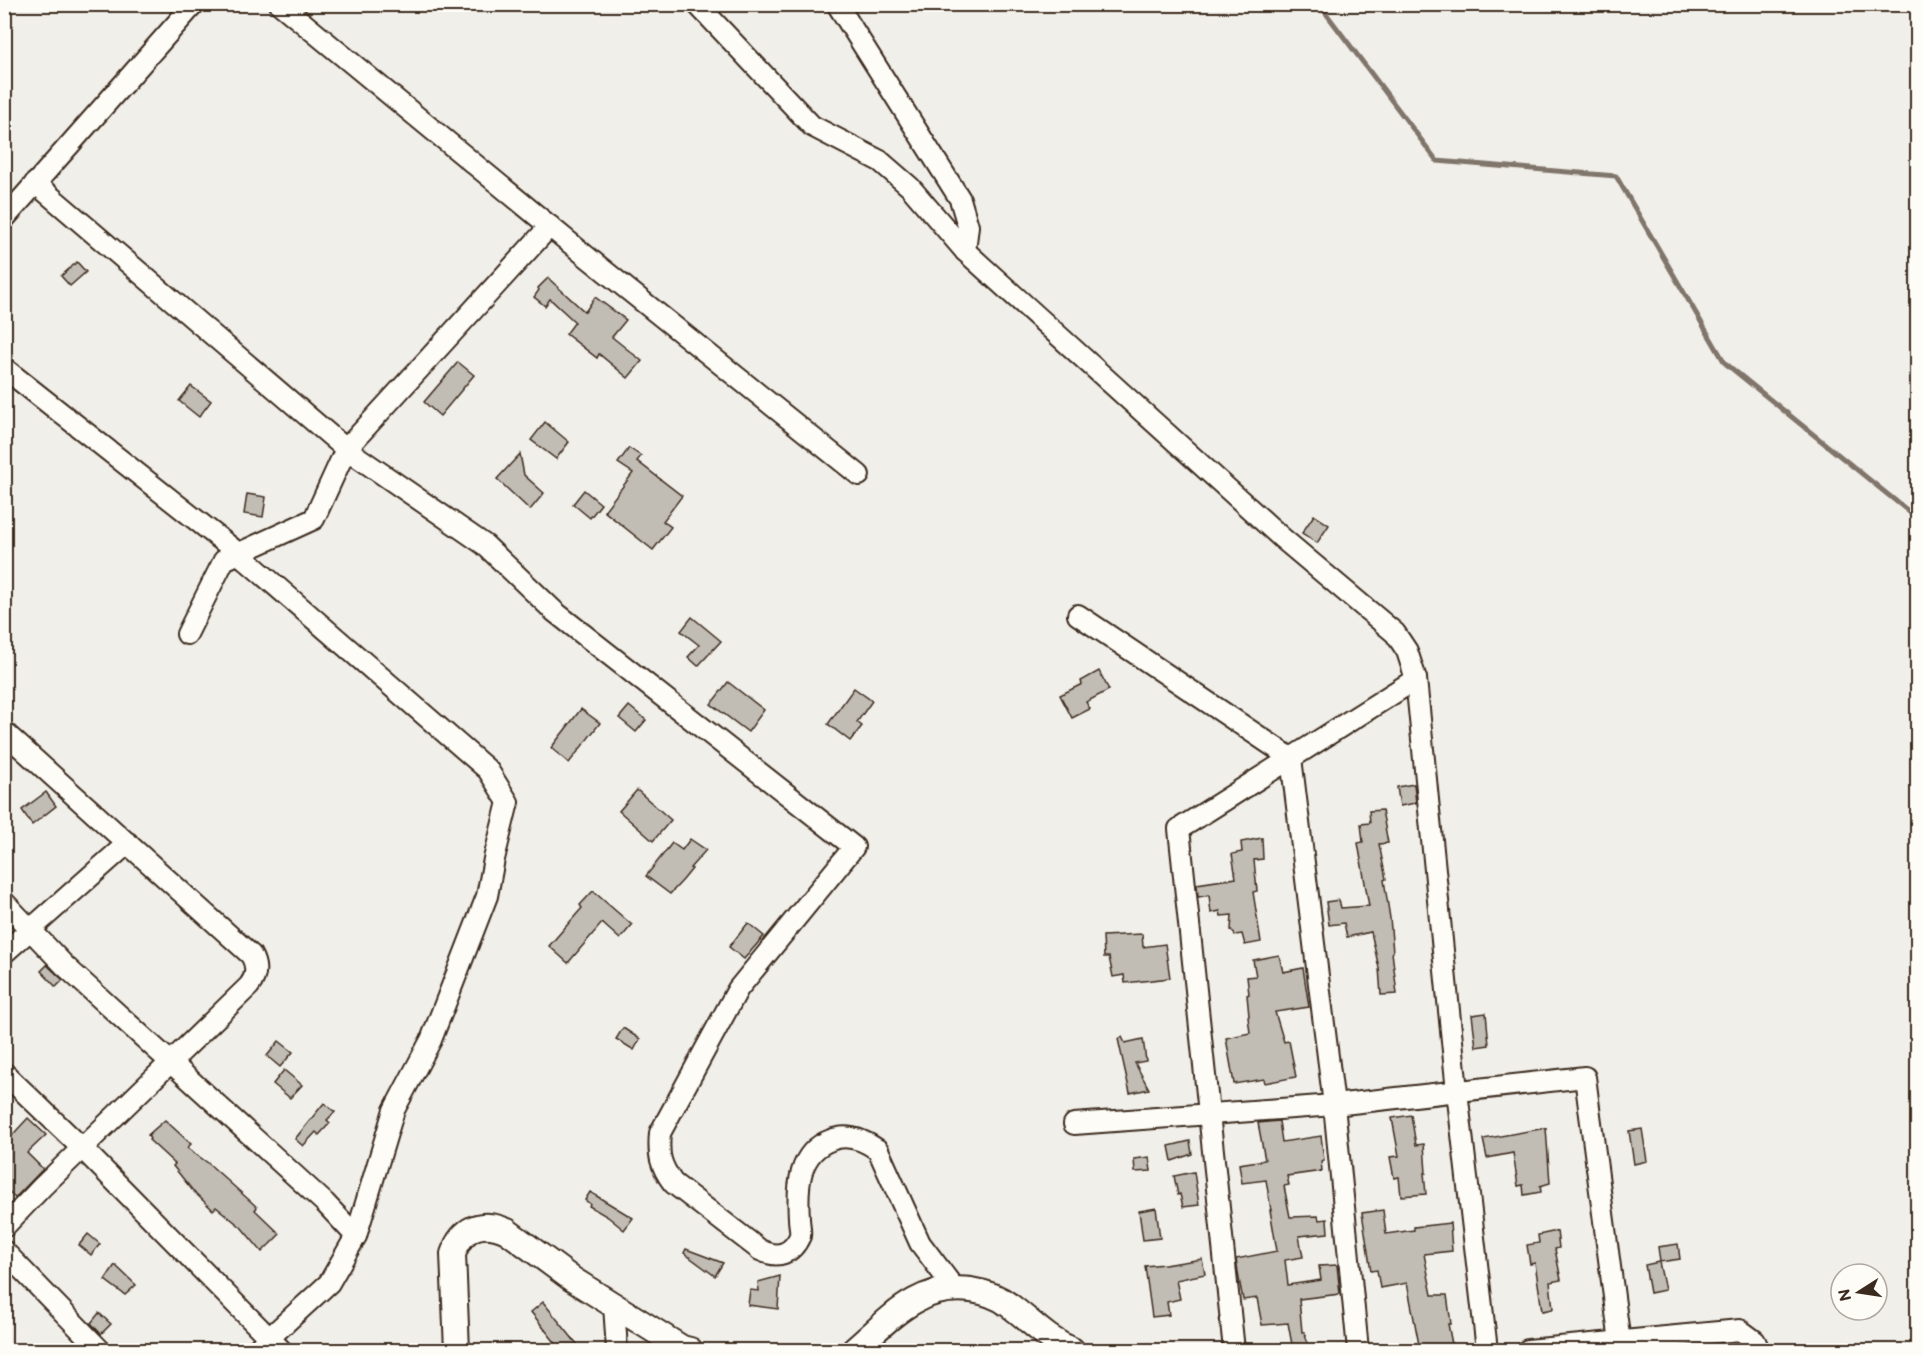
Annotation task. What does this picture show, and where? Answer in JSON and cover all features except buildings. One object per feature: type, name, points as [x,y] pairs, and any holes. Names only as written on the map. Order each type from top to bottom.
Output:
[{"type":"street","points":[[4,219],[194,4]]},
{"type":"street","points":[[280,4],[550,226],[859,475]]},
{"type":"street","points":[[697,4],[812,126],[879,161],[910,187],[964,251],[1282,538],[1395,633],[1407,651],[1416,679],[1457,1091],[1487,1350]]},
{"type":"street","points":[[837,4],[960,198],[968,226],[964,251]]},
{"type":"street","points":[[35,183],[346,449],[485,545],[555,612],[854,847],[738,990],[660,1132],[659,1150],[663,1168],[673,1183],[760,1250],[776,1255],[784,1254],[797,1244],[800,1236],[799,1181],[802,1166],[810,1153],[822,1143],[836,1138],[851,1137],[866,1141],[878,1150],[920,1243],[954,1288]]},
{"type":"street","points":[[187,634],[224,560],[314,519],[346,449],[550,226]]},
{"type":"street","points":[[4,368],[238,553],[488,770],[508,801],[487,896],[431,1040],[394,1110],[356,1236],[329,1283],[268,1346],[82,1149],[4,1073]]},
{"type":"street","points":[[1078,615],[1291,758],[1334,1106],[1358,1350]]},
{"type":"street","points":[[1234,1350],[1179,829],[1416,679]]},
{"type":"street","points":[[4,732],[251,955],[256,968],[249,986],[42,1187],[4,1227]]},
{"type":"street","points":[[4,953],[128,843]]},
{"type":"street","points":[[4,902],[65,966],[325,1203],[356,1236]]},
{"type":"street","points":[[1074,1124],[1334,1106],[1585,1077],[1620,1346]]},
{"type":"street","points":[[457,1350],[453,1254],[464,1234],[485,1225],[497,1226],[507,1231],[572,1279],[682,1348],[690,1350]]},
{"type":"street","points":[[4,1251],[100,1350]]},
{"type":"street","points":[[854,1350],[871,1342],[901,1309],[926,1294],[954,1288],[982,1291],[1008,1303],[1029,1323],[1058,1345],[1072,1350]]},
{"type":"street","points":[[614,1305],[617,1350]]},
{"type":"street","points":[[1528,1350],[1620,1346],[1740,1330],[1755,1341],[1759,1350]]},
{"type":"waterway","points":[[1319,4],[1437,161],[1616,176],[1725,363],[1918,519]]}]
